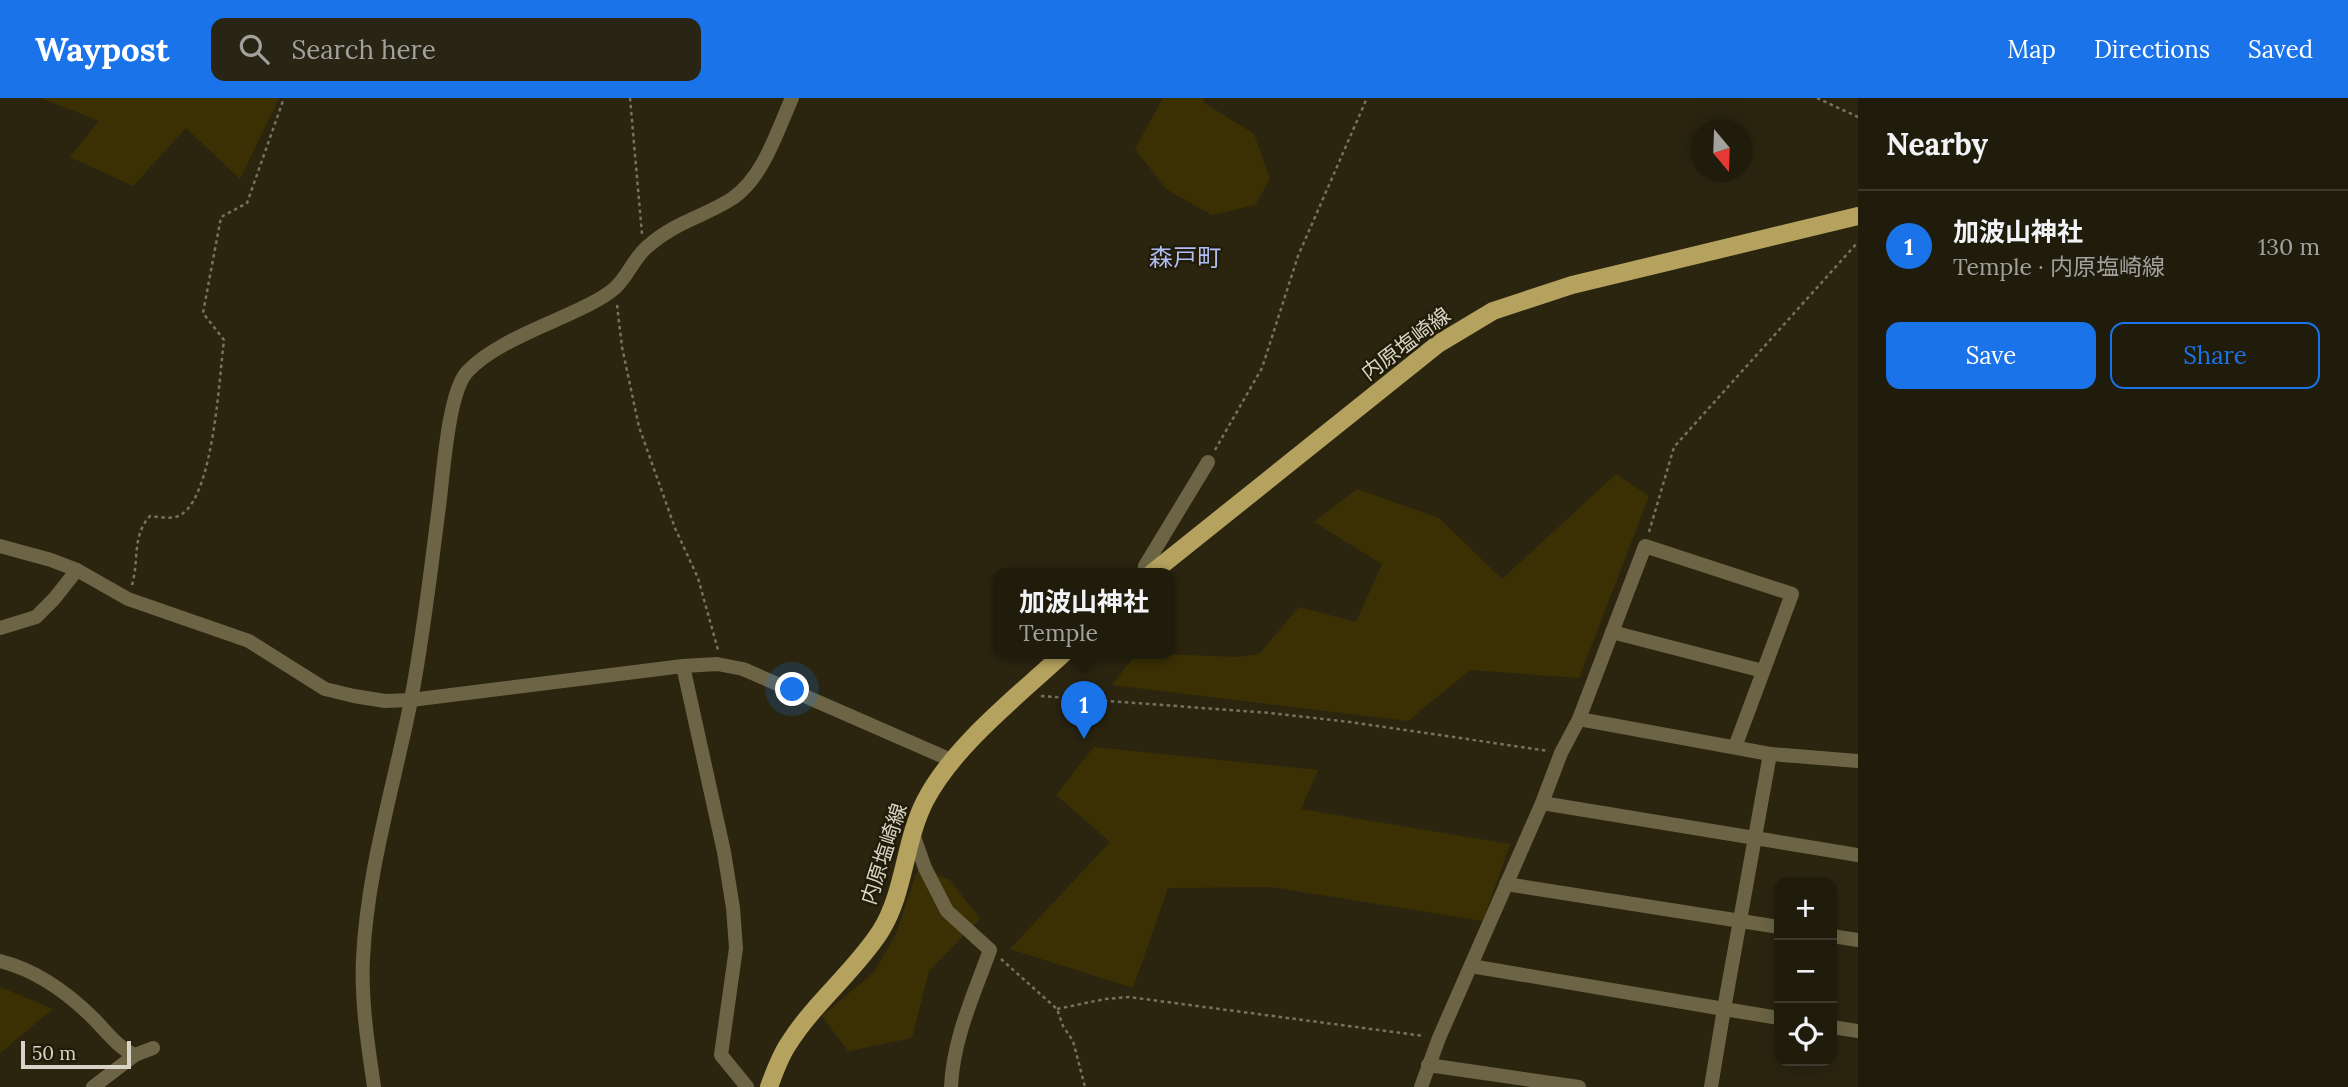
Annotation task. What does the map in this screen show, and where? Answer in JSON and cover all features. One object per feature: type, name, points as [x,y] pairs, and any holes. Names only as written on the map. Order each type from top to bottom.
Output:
[{"type":"main road","name":"内原塩崎線","points":[[1158,568],[1438,344],[1493,311],[1572,285],[1858,216]]},
{"type":"main road","name":"内原塩崎線","points":[[769,1087],[788,1044],[807,1018],[864,955],[883,928],[926,799],[951,760],[1058,659]]},
{"type":"street","points":[[374,1087],[364,1000],[363,960],[370,887],[425,621],[446,452],[457,391],[466,373],[484,358],[615,288],[645,249],[672,227],[724,203],[749,184],[766,156],[792,98]]},
{"type":"street","points":[[1145,568],[1208,462]]},
{"type":"street","points":[[0,546],[51,560],[77,570],[128,599],[249,641],[326,689],[354,696],[385,701],[411,699],[717,664],[743,670],[951,760]]},
{"type":"street","points":[[1421,1087],[1439,1038],[1542,803],[1561,753],[1579,719],[1645,546],[1792,594],[1735,747]]},
{"type":"street","points":[[0,628],[36,617],[77,570]]},
{"type":"street","points":[[1612,632],[1763,671]]},
{"type":"street","points":[[683,666],[724,852],[733,908],[736,948],[721,1055],[747,1087]]},
{"type":"street","points":[[1579,719],[1770,754],[1858,761]]},
{"type":"street","points":[[1712,1087],[1738,919],[1770,754]]},
{"type":"street","points":[[1542,803],[1858,855]]},
{"type":"street","points":[[913,834],[925,868],[947,911],[990,950],[961,1031],[951,1087]]},
{"type":"street","points":[[1506,884],[1774,925]]},
{"type":"street","points":[[1837,937],[1858,940]]},
{"type":"street","points":[[0,961],[61,990],[76,1001],[125,1051],[135,1055]]},
{"type":"street","points":[[1471,966],[1774,1017]]},
{"type":"street","points":[[1837,1028],[1858,1031]]},
{"type":"street","points":[[93,1087],[135,1055],[153,1048]]},
{"type":"street","points":[[1428,1065],[1579,1087]]},
{"type":"path","points":[[128,599],[135,576],[139,534],[144,523],[150,516],[172,518],[183,514],[197,494],[207,468],[224,340],[203,313],[221,217],[247,203],[285,98]]},
{"type":"path","points":[[630,98],[645,249]]},
{"type":"path","points":[[1208,462],[1262,368],[1298,256],[1367,98]]},
{"type":"path","points":[[1817,98],[1858,117]]},
{"type":"path","points":[[1645,546],[1674,447],[1858,242]]},
{"type":"path","points":[[615,288],[622,347],[639,427],[675,527],[698,578],[718,647],[717,664]]},
{"type":"path","points":[[1020,694],[1283,714],[1561,753]]},
{"type":"path","points":[[990,950],[1057,1009],[1063,1026],[1073,1041],[1085,1087]]},
{"type":"path","points":[[1057,1009],[1129,997],[1439,1038]]},
{"type":"shaded area","points":[[41,98],[279,98],[240,179],[186,128],[133,186],[70,157],[99,121]]},
{"type":"shaded area","points":[[1163,98],[1204,98],[1203,102],[1254,134],[1270,179],[1255,205],[1212,215],[1166,189],[1135,149]]},
{"type":"shaded area","points":[[1616,474],[1649,496],[1579,678],[1470,670],[1408,721],[1112,685],[1132,659],[1175,659],[1175,655],[1237,657],[1259,654],[1299,607],[1356,622],[1382,564],[1314,522],[1357,489],[1439,518],[1502,579]]},
{"type":"shaded area","points":[[1094,747],[1318,770],[1301,809],[1510,844],[1483,921],[1271,887],[1168,888],[1133,988],[1010,949],[1110,842],[1056,795]]},
{"type":"shaded area","points":[[918,869],[950,880],[980,919],[929,971],[912,1038],[848,1051],[822,1016],[874,972],[896,934]]},
{"type":"shaded area","points":[[0,987],[53,1009],[0,1053]]},
{"type":"place","name":"加波山神社","points":[[1084,739]]},
{"type":"district","name":"森戸町","points":[[1185,258]]}]
